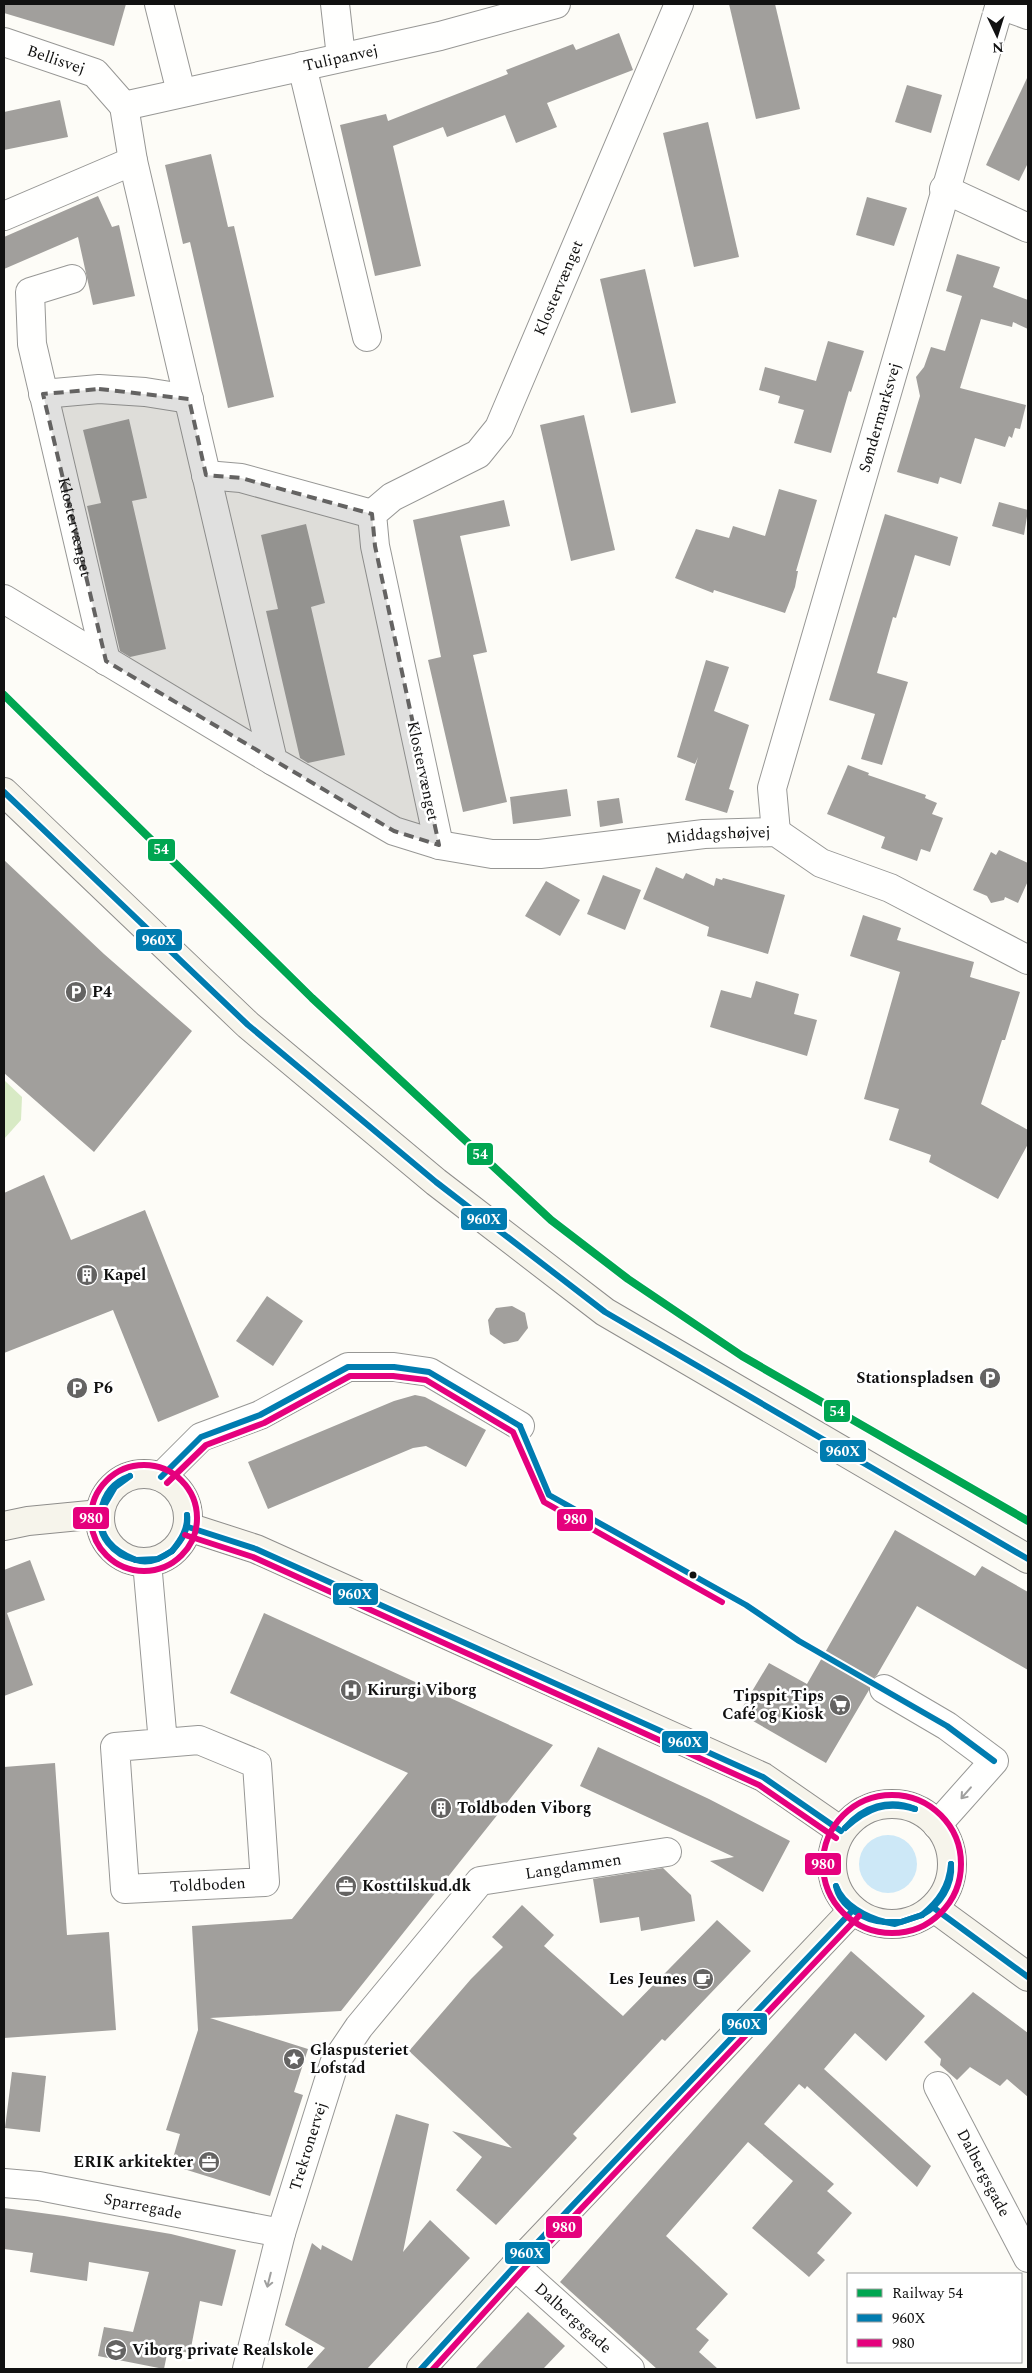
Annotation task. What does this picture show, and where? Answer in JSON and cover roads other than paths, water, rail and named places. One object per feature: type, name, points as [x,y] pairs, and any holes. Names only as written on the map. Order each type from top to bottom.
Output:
[{"type":"street","points":[[159,4],[181,92]]},
{"type":"street","points":[[335,4],[341,57]]},
{"type":"street","name":"Tulipanvej","points":[[124,106],[440,36],[556,4]]},
{"type":"street","name":"Klostervænget","points":[[439,845],[375,546],[372,514],[392,497],[478,454],[499,428],[679,4]]},
{"type":"street","points":[[1000,5],[1028,15]]},
{"type":"street","name":"Søndermarksvej","points":[[776,832],[772,788],[944,189],[1000,5]]},
{"type":"street","name":"Bellisvej","points":[[4,42],[95,73],[124,106]]},
{"type":"street","points":[[302,66],[367,337]]},
{"type":"street","points":[[124,106],[133,161],[274,761]]},
{"type":"street","points":[[4,216],[133,161]]},
{"type":"street","points":[[944,189],[1028,228]]},
{"type":"street","name":"Klostervænget","points":[[72,279],[30,292],[32,344],[106,661]]},
{"type":"street","points":[[43,394],[99,389],[145,392],[188,399]]},
{"type":"street","points":[[206,475],[241,478],[372,514]]},
{"type":"street","name":"Klostervænget","points":[[4,599],[387,827],[439,845]]},
{"type":"street","points":[[4,792],[248,1025],[436,1182],[605,1312],[1028,1560]]},
{"type":"street","name":"Middagshøjvej","points":[[439,845],[492,854],[540,854],[704,834],[776,832],[821,863],[890,888],[1028,960]]},
{"type":"street","points":[[161,1477],[201,1437],[260,1416],[348,1367],[394,1367],[429,1372],[520,1426]]},
{"type":"street","points":[[145,1474],[161,1477],[174,1485],[183,1498],[188,1512],[188,1527],[180,1544],[166,1557],[147,1562],[128,1560],[112,1549],[102,1533],[100,1514],[104,1498],[114,1485],[128,1477],[145,1474]]},
{"type":"street","points":[[4,1526],[28,1521],[100,1514]]},
{"type":"street","points":[[188,1527],[256,1549],[763,1777],[841,1831]]},
{"type":"street","points":[[147,1562],[163,1743]]},
{"type":"street","points":[[884,1689],[947,1726],[994,1761],[938,1825]]},
{"type":"street","name":"Toldboden","points":[[199,1740],[257,1764],[265,1882],[125,1889],[115,1747],[163,1743],[199,1740]]},
{"type":"street","points":[[886,1804],[914,1808],[938,1825],[948,1841],[952,1860],[950,1879],[943,1897],[934,1908],[912,1921],[891,1925],[871,1921],[853,1910],[839,1894],[832,1873],[833,1852],[841,1831],[853,1818],[868,1809],[886,1804]]},
{"type":"street","name":"Langdammen","points":[[480,1881],[667,1852]]},
{"type":"street","name":"Trekronervej","points":[[247,2369],[282,2233],[334,2064],[359,2026],[480,1881]]},
{"type":"street","points":[[934,1908],[1028,1977]]},
{"type":"street","points":[[422,2369],[515,2266],[853,1910]]},
{"type":"street","name":"Dalbergsgade","points":[[938,2086],[1028,2258]]},
{"type":"street","name":"Sparregade","points":[[4,2183],[39,2186],[282,2233]]},
{"type":"street","name":"Dalbergsgade","points":[[515,2266],[630,2369]]},
{"type":"water","points":[[888,1835],[899,1837],[912,1848],[917,1864],[915,1875],[904,1888],[888,1893],[877,1891],[864,1880],[859,1864],[861,1853],[872,1840]]},
{"type":"rail line","name":"54","points":[[4,695],[312,998],[551,1220],[628,1279],[742,1356],[1028,1521]]},
{"type":"place","name":"P4","points":[[76,992]]},
{"type":"place","name":"Kapel","points":[[87,1275]]},
{"type":"place","name":"Stationspladsen","points":[[990,1378]]},
{"type":"place","name":"P6","points":[[77,1388]]},
{"type":"place","name":"Kirurgi Viborg","points":[[351,1690]]},
{"type":"place","name":"Tipspit Tips Café og Kiosk","points":[[840,1705]]},
{"type":"place","name":"Toldboden Viborg","points":[[441,1808]]},
{"type":"place","name":"Kosttilskud.dk","points":[[346,1886]]},
{"type":"place","name":"Les Jeunes","points":[[703,1979]]},
{"type":"place","name":"Glaspusteriet Lofstad","points":[[294,2059]]},
{"type":"place","name":"ERIK arkitekter","points":[[209,2162]]},
{"type":"place","name":"Viborg private Realskole","points":[[116,2350]]}]
